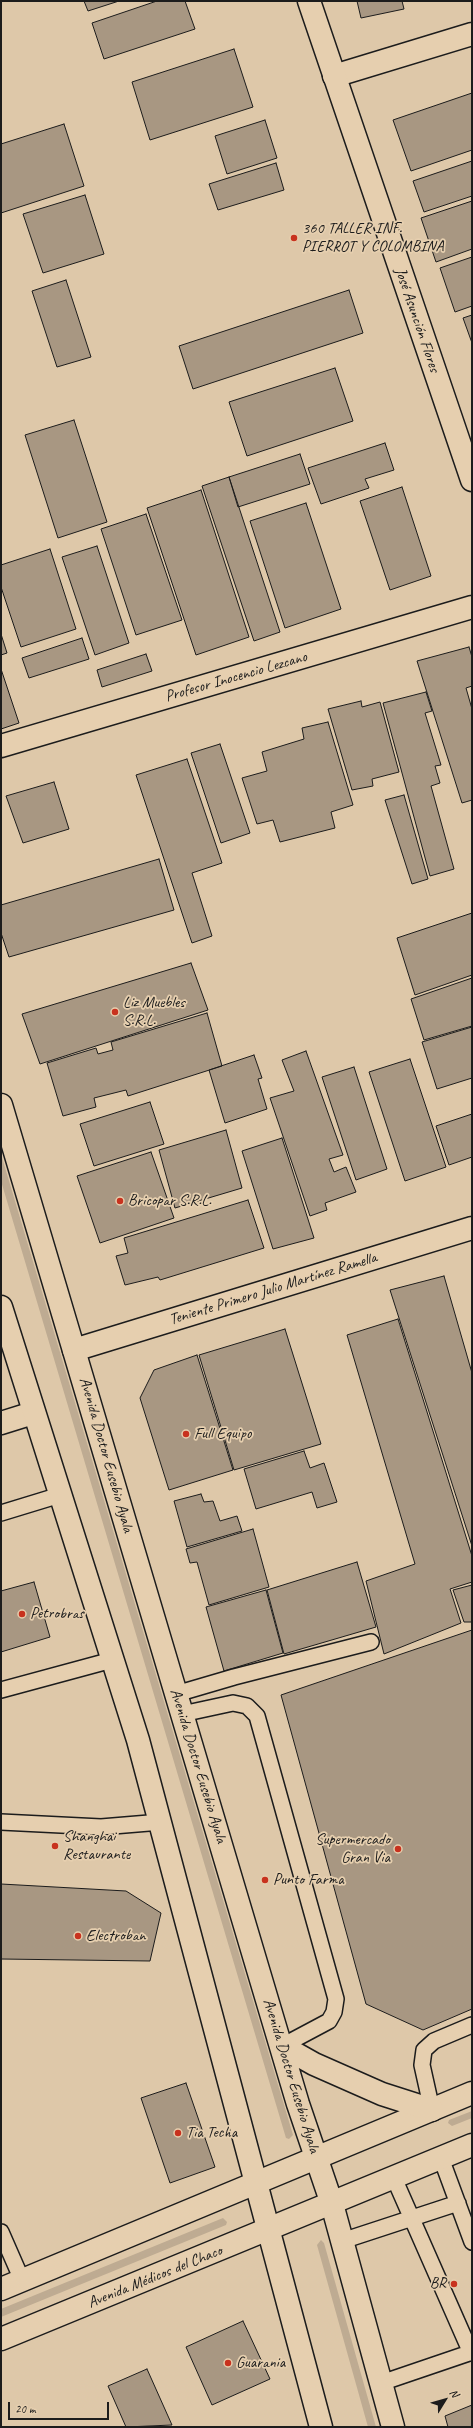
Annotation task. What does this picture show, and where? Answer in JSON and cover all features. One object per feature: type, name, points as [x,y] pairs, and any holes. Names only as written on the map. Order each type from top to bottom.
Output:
[{"type":"main road","name":"José Asunción Flores","points":[[309,1],[472,480]]},
{"type":"main road","points":[[334,76],[472,34]]},
{"type":"main road","name":"Profesor Inocencio Lezcano","points":[[1,746],[472,608]]},
{"type":"main road","name":"Avenida Doctor Eusebio Ayala","points":[[1,1105],[315,2159],[332,2204],[393,2427]]},
{"type":"main road","name":"Teniente Primero Julio Martínez Ramella","points":[[74,1350],[472,1228]]},
{"type":"main road","points":[[1,1307],[33,1413],[112,1660],[161,1822],[321,2427]]},
{"type":"main road","points":[[1,1423],[33,1413]]},
{"type":"main road","points":[[282,2046],[314,2064],[382,2094],[432,2110]]},
{"type":"main road","points":[[1,2289],[472,2093]]},
{"type":"main road","name":"Avenida Médicos del Chaco","points":[[1,2339],[268,2231],[472,2145]]},
{"type":"lane","points":[[1,1513],[60,1495]]},
{"type":"lane","points":[[179,1704],[371,1642]]},
{"type":"lane","points":[[1,1690],[112,1660]]},
{"type":"lane","points":[[179,1704],[233,1703],[247,1706],[257,1716],[336,1999],[334,2012],[329,2021],[282,2046]]},
{"type":"lane","points":[[1,1822],[101,1827],[161,1822]]},
{"type":"lane","points":[[432,2110],[422,2065],[424,2050],[434,2041],[472,2025]]},
{"type":"lane","points":[[441,2158],[472,2242]]},
{"type":"lane","points":[[381,2383],[471,2353],[394,2178]]},
{"type":"lane","points":[[342,2241],[458,2203]]},
{"type":"lane","points":[[1,2232],[22,2280]]},
{"type":"shaded area","points":[[1,1154],[293,2135],[289,2139],[286,2138],[1,1181]]},
{"type":"shaded area","points":[[472,2111],[472,2118],[452,2126],[448,2123],[449,2120]]},
{"type":"shaded area","points":[[223,2218],[227,2222],[226,2225],[1,2317],[1,2309]]},
{"type":"shaded area","points":[[321,2240],[324,2243],[376,2427],[368,2427],[317,2245]]},
{"type":"building","points":[[84,1],[119,1],[88,11]]},
{"type":"building","points":[[157,1],[185,1],[195,29],[104,59],[92,23]]},
{"type":"building","points":[[357,1],[402,1],[404,9],[361,18]]},
{"type":"building","points":[[234,49],[253,107],[150,140],[132,82]]},
{"type":"building","points":[[472,93],[472,150],[411,171],[393,120]]},
{"type":"building","points":[[265,120],[277,158],[227,174],[215,136]]},
{"type":"building","points":[[64,124],[84,186],[1,213],[1,144]]},
{"type":"building","points":[[472,161],[472,196],[424,212],[413,181]]},
{"type":"building","points":[[276,163],[284,190],[218,210],[209,184]]},
{"type":"building","points":[[85,195],[104,254],[43,273],[23,214]]},
{"type":"building","points":[[472,201],[472,249],[436,262],[421,218]]},
{"type":"building","points":[[472,257],[472,306],[455,312],[440,268]]},
{"type":"building","points":[[66,280],[91,357],[57,367],[32,291]]},
{"type":"building","points":[[349,290],[363,333],[193,389],[179,346]]},
{"type":"building","points":[[472,315],[472,343],[463,318]]},
{"type":"building","points":[[335,368],[353,421],[247,456],[229,402]]},
{"type":"building","points":[[74,420],[107,522],[58,538],[25,435]]},
{"type":"building","points":[[385,443],[394,470],[365,479],[369,488],[321,504],[308,468]]},
{"type":"building","points":[[300,454],[310,484],[238,507],[229,477]]},
{"type":"building","points":[[229,477],[280,632],[254,641],[202,486]]},
{"type":"building","points":[[402,487],[431,576],[390,590],[360,501]]},
{"type":"building","points":[[201,490],[249,637],[196,655],[147,508]]},
{"type":"building","points":[[306,503],[341,609],[285,628],[250,521]]},
{"type":"building","points":[[146,514],[182,620],[136,635],[101,529]]},
{"type":"building","points":[[97,546],[129,643],[95,655],[62,557]]},
{"type":"building","points":[[50,549],[76,629],[21,647],[1,587],[1,565]]},
{"type":"building","points":[[1,634],[7,653],[1,655]]},
{"type":"building","points":[[82,638],[89,659],[29,678],[22,658]]},
{"type":"building","points":[[469,647],[472,657],[472,686],[466,688],[472,709],[472,800],[462,803],[417,661]]},
{"type":"building","points":[[146,654],[152,671],[102,687],[97,670]]},
{"type":"building","points":[[1,669],[19,723],[1,729]]},
{"type":"building","points":[[426,692],[432,711],[425,713],[441,765],[435,766],[440,783],[431,786],[454,869],[430,876],[383,703]]},
{"type":"building","points":[[361,701],[362,707],[380,702],[399,772],[372,779],[373,786],[352,790],[328,709]]},
{"type":"building","points":[[328,722],[353,805],[331,812],[335,828],[280,842],[273,820],[257,824],[242,778],[267,771],[262,752],[304,739],[302,728]]},
{"type":"building","points":[[220,744],[250,833],[221,843],[191,753]]},
{"type":"building","points":[[187,759],[222,863],[192,873],[212,936],[192,943],[136,775]]},
{"type":"building","points":[[54,782],[69,829],[23,843],[6,796]]},
{"type":"building","points":[[404,795],[428,879],[412,884],[385,800]]},
{"type":"building","points":[[159,859],[174,910],[9,957],[1,933],[1,905]]},
{"type":"building","points":[[472,913],[472,975],[415,995],[397,938]]},
{"type":"building","name":"Liz Muebles S.R.L.","points":[[191,963],[208,1010],[40,1064],[22,1014]]},
{"type":"building","points":[[472,978],[472,1026],[424,1040],[411,999]]},
{"type":"building","points":[[207,1013],[222,1066],[128,1096],[126,1090],[94,1098],[96,1107],[63,1116],[47,1063],[96,1048],[98,1054],[113,1050],[111,1042]]},
{"type":"building","points":[[472,1027],[472,1078],[437,1089],[422,1042]]},
{"type":"building","points":[[306,1051],[343,1155],[329,1159],[334,1172],[346,1167],[356,1192],[325,1203],[327,1210],[310,1216],[270,1098],[294,1091],[282,1060]]},
{"type":"building","points":[[254,1055],[262,1078],[258,1079],[267,1109],[225,1123],[209,1070]]},
{"type":"building","points":[[410,1059],[446,1167],[405,1181],[369,1072]]},
{"type":"building","points":[[354,1067],[387,1169],[356,1180],[322,1077]]},
{"type":"building","points":[[150,1102],[164,1144],[94,1166],[80,1124]]},
{"type":"building","points":[[472,1114],[472,1157],[449,1165],[436,1126]]},
{"type":"building","points":[[226,1130],[242,1188],[175,1208],[159,1150]]},
{"type":"building","points":[[282,1138],[314,1238],[273,1249],[242,1151]]},
{"type":"building","points":[[151,1152],[174,1218],[100,1243],[77,1176]]},
{"type":"building","points":[[248,1200],[264,1248],[160,1280],[158,1277],[125,1285],[116,1256],[128,1253],[124,1238]]},
{"type":"building","points":[[444,1276],[472,1373],[472,1546],[390,1290]]},
{"type":"building","points":[[398,1319],[472,1556],[472,1582],[450,1589],[461,1623],[384,1654],[366,1581],[415,1564],[347,1335]]},
{"type":"building","points":[[285,1329],[321,1444],[234,1470],[199,1355]]},
{"type":"building","name":"Full Equipo","points":[[197,1355],[233,1470],[169,1490],[140,1398],[154,1370]]},
{"type":"building","points":[[304,1451],[310,1468],[324,1463],[337,1502],[317,1508],[312,1492],[256,1509],[244,1469]]},
{"type":"building","points":[[201,1494],[204,1502],[213,1501],[220,1521],[237,1516],[242,1531],[187,1547],[174,1501]]},
{"type":"building","points":[[253,1529],[269,1587],[209,1605],[197,1562],[190,1563],[186,1549]]},
{"type":"building","points":[[357,1562],[376,1627],[284,1654],[267,1590]]},
{"type":"building","name":"Petrobras","points":[[34,1582],[50,1637],[1,1652],[1,1591]]},
{"type":"building","points":[[472,1585],[472,1622],[464,1622],[453,1590]]},
{"type":"building","points":[[266,1590],[283,1653],[224,1671],[206,1607]]},
{"type":"building","name":"Supermercado Gran Via","points":[[472,1630],[472,2009],[423,2030],[366,2004],[281,1695]]},
{"type":"building","name":"Electroban","points":[[1,1884],[126,1891],[161,1913],[150,1961],[1,1959]]},
{"type":"building","name":"Tia Techa","points":[[186,2083],[215,2167],[170,2183],[141,2098]]},
{"type":"building","name":"Guarania","points":[[243,2321],[270,2379],[212,2405],[186,2347]]},
{"type":"building","points":[[147,2369],[172,2425],[126,2427],[108,2386]]},
{"type":"building","points":[[472,2405],[472,2427],[448,2427],[445,2416]]},
{"type":"place","name":"360 TALLER INF. PIERROT Y COLOMBINA","points":[[294,238]]},
{"type":"place","name":"Liz Muebles S.R.L.","points":[[115,1012]]},
{"type":"place","name":"Bricopar S.R.L.","points":[[120,1201]]},
{"type":"place","name":"Full Equipo","points":[[186,1434]]},
{"type":"place","name":"Petrobras","points":[[22,1614]]},
{"type":"place","name":"Shanghai Restaurante","points":[[55,1846]]},
{"type":"place","name":"Supermercado Gran Via","points":[[398,1849]]},
{"type":"place","name":"Punto Farma","points":[[265,1880]]},
{"type":"place","name":"Electroban","points":[[78,1936]]},
{"type":"place","name":"Tia Techa","points":[[178,2133]]},
{"type":"place","name":"BR","points":[[454,2284]]},
{"type":"place","name":"Guarania","points":[[228,2363]]}]
